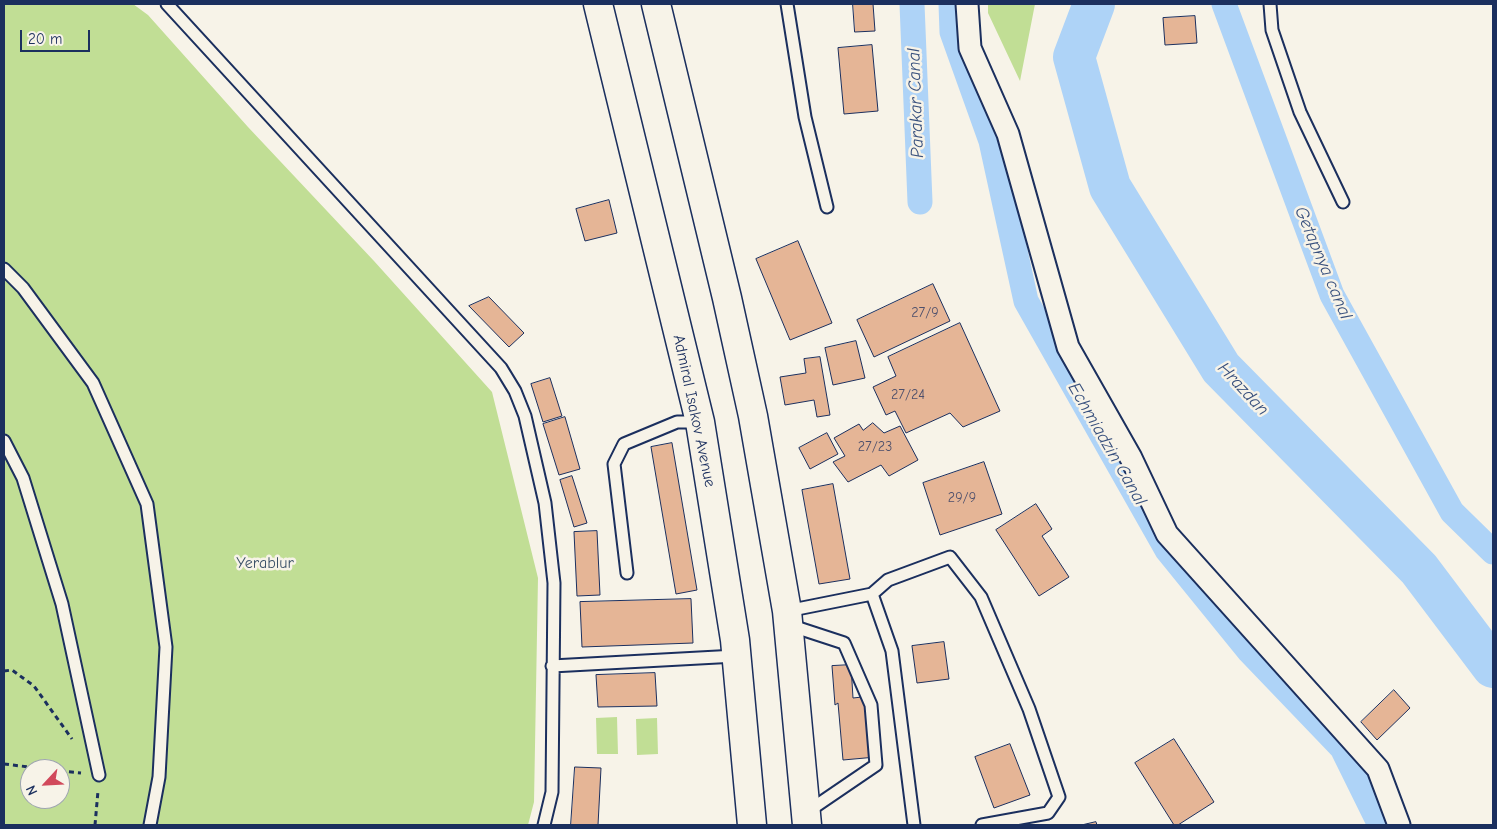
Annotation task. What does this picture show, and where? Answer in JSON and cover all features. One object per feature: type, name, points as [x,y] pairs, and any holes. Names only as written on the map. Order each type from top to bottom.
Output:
[{"type":"highway","name":"Admiral Isakov Avenue","points":[[598,4],[700,422],[736,656],[752,825]]},
{"type":"highway","points":[[656,4],[727,298],[749,398],[787,618],[807,819]]},
{"type":"street","points":[[967,4],[970,48],[1008,134],[1068,347],[1131,458],[1167,534],[1378,769],[1399,825]]},
{"type":"lane","points":[[166,4],[501,368],[515,391],[525,416],[545,503],[554,583],[552,792],[544,825]]},
{"type":"lane","points":[[787,4],[805,117],[827,208]]},
{"type":"lane","points":[[1270,4],[1272,30],[1300,112],[1343,202]]},
{"type":"lane","points":[[4,269],[23,288],[93,383],[147,504],[166,648],[159,777],[150,825]]},
{"type":"lane","points":[[626,573],[614,464],[624,444],[677,422],[700,422]]},
{"type":"lane","points":[[4,441],[23,478],[62,604],[99,775]]},
{"type":"lane","points":[[787,618],[872,594],[888,580],[950,557],[981,597],[1029,709],[1059,797],[1048,813],[982,825]]},
{"type":"lane","points":[[872,594],[892,651],[914,825]]},
{"type":"lane","points":[[787,618],[844,642],[870,705],[876,765],[807,819]]},
{"type":"lane","points":[[552,666],[736,656]]},
{"type":"path","points":[[4,671],[12,670],[34,686],[99,775],[95,825]]},
{"type":"path","points":[[4,764],[20,766]]},
{"type":"green space","name":"Yerablur","points":[[4,4],[133,4],[148,15],[248,127],[374,261],[492,392],[538,578],[534,802],[528,825],[4,825]]},
{"type":"green space","points":[[988,4],[1035,4],[1020,81],[988,13]]},
{"type":"green space","points":[[617,717],[618,754],[597,754],[596,718]]},
{"type":"green space","points":[[657,718],[658,754],[637,755],[636,719]]},
{"type":"building","points":[[853,4],[873,4],[875,31],[855,32]]},
{"type":"building","points":[[1195,16],[1197,43],[1165,45],[1163,18]]},
{"type":"building","points":[[872,45],[878,111],[844,114],[838,48]]},
{"type":"building","points":[[609,200],[617,233],[585,241],[576,209]]},
{"type":"building","points":[[798,241],[832,323],[790,340],[756,259]]},
{"type":"building","points":[[933,284],[950,321],[874,357],[857,320]]},
{"type":"building","points":[[489,297],[524,333],[509,347],[469,306]]},
{"type":"building","points":[[960,323],[1000,411],[963,427],[950,413],[906,433],[895,411],[886,415],[873,387],[896,376],[888,357]]},
{"type":"building","points":[[856,341],[865,378],[833,385],[825,348]]},
{"type":"building","points":[[820,357],[830,415],[817,417],[814,400],[785,405],[780,377],[806,373],[804,359]]},
{"type":"building","points":[[550,378],[562,416],[543,422],[531,384]]},
{"type":"building","points":[[565,417],[580,469],[559,475],[543,424]]},
{"type":"building","points":[[873,423],[884,433],[900,426],[918,460],[889,476],[881,465],[848,482],[833,462],[845,456],[834,438],[859,424],[863,430]]},
{"type":"building","points":[[827,433],[838,454],[810,469],[799,448]]},
{"type":"building","points":[[672,443],[697,590],[676,594],[651,447]]},
{"type":"building","points":[[984,462],[1002,514],[940,535],[923,483]]},
{"type":"building","points":[[572,476],[587,523],[574,527],[560,480]]},
{"type":"building","points":[[833,484],[850,579],[819,584],[802,490]]},
{"type":"building","points":[[1036,504],[1052,529],[1042,536],[1069,577],[1039,596],[996,530]]},
{"type":"building","points":[[597,531],[600,595],[577,596],[574,532]]},
{"type":"building","points":[[691,599],[693,643],[582,647],[580,602]]},
{"type":"building","points":[[944,642],[949,679],[917,683],[912,646]]},
{"type":"building","points":[[851,665],[853,698],[871,696],[876,757],[843,760],[838,703],[835,705],[832,666]]},
{"type":"building","points":[[655,673],[657,706],[598,707],[596,675]]},
{"type":"building","points":[[1394,690],[1410,708],[1377,740],[1361,722]]},
{"type":"building","points":[[1174,739],[1214,802],[1178,825],[1174,825],[1135,763]]},
{"type":"building","points":[[1010,744],[1030,795],[994,808],[975,757]]},
{"type":"building","points":[[575,767],[601,768],[598,825],[571,825]]},
{"type":"building","points":[[1096,822],[1097,825],[1082,825]]},
{"type":"waterway","name":"Parakar Canal","points":[[912,4],[920,202]]},
{"type":"waterway","name":"Echmiadzin Canal","points":[[951,4],[952,32],[991,141],[1026,301],[1167,550],[1249,651],[1342,748],[1380,825]]},
{"type":"waterway","name":"Hrazdan","points":[[1094,4],[1074,57],[1110,187],[1221,368],[1419,569],[1493,667]]},
{"type":"waterway","name":"Getapnya canal","points":[[1224,4],[1332,295],[1452,512],[1493,552]]}]
